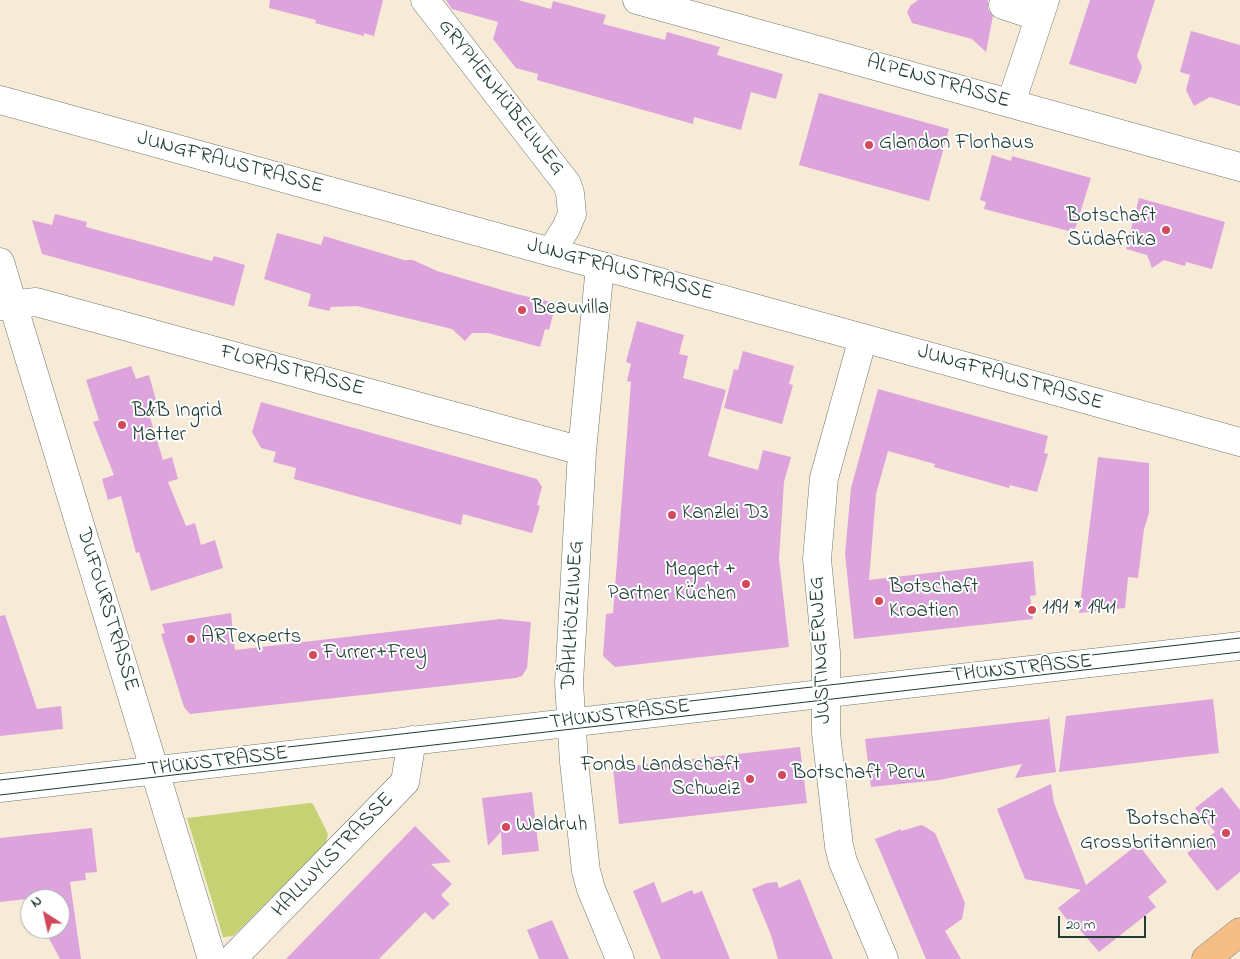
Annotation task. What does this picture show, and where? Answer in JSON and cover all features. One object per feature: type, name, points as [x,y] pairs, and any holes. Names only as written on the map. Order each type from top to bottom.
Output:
[{"type":"main road","points":[[1206,959],[1240,932]]},
{"type":"street","name":"GRYPHENHÜBELIWEG","points":[[425,0],[566,184],[570,193],[572,214],[566,228],[551,252]]},
{"type":"street","name":"ALPENSTRASSE","points":[[637,0],[1240,167]]},
{"type":"street","points":[[1003,5],[1042,9],[1011,103]]},
{"type":"street","name":"JUNGFRAUSTRASSE","points":[[0,100],[1240,442]]},
{"type":"street","name":"DUFOURSTRASSE","points":[[0,262],[7,305],[155,770],[212,959]]},
{"type":"street","name":"DÄHLHÖLZLIWEG","points":[[600,266],[582,451],[569,683],[570,722],[588,880],[620,959]]},
{"type":"street","name":"FLORASTRASSE","points":[[7,305],[36,302],[582,451]]},
{"type":"street","name":"JUSTINGERWEG","points":[[863,338],[823,485],[817,559],[826,652],[826,733],[840,854],[884,959]]},
{"type":"street","name":"THUNSTRASSE","points":[[0,788],[1240,646]]},
{"type":"street","name":"HALLWYLSTRASSE","points":[[232,959],[405,782],[412,740]]},
{"type":"green space","points":[[313,804],[328,834],[326,843],[233,936],[223,937],[187,818]]},
{"type":"building","points":[[270,0],[383,0],[374,36],[364,33],[364,36],[315,23],[316,20],[269,8]]},
{"type":"building","points":[[446,0],[518,0],[551,9],[553,1],[606,15],[603,24],[665,40],[667,32],[720,47],[717,55],[783,74],[776,99],[751,92],[741,130],[694,117],[693,124],[537,80],[538,74],[516,68],[493,39],[498,22],[452,9]]},
{"type":"building","points":[[918,0],[988,0],[988,9],[993,16],[986,52],[972,39],[912,23],[907,12],[911,5]]},
{"type":"building","points":[[1090,0],[1155,0],[1137,56],[1142,67],[1136,84],[1069,64]]},
{"type":"building","points":[[1191,31],[1240,45],[1240,106],[1210,97],[1194,106],[1186,90],[1190,75],[1180,72]]},
{"type":"building","points":[[819,93],[949,129],[929,201],[799,165]]},
{"type":"building","points":[[992,155],[1011,161],[1012,156],[1091,178],[1075,229],[1070,228],[1069,231],[984,209],[986,202],[980,200]]},
{"type":"building","points":[[1139,198],[1225,222],[1212,269],[1186,262],[1185,266],[1164,260],[1152,268],[1147,255],[1126,249]]},
{"type":"building","points":[[55,214],[87,222],[86,227],[212,261],[214,256],[245,265],[234,306],[42,254],[32,220],[52,225]]},
{"type":"building","points":[[277,233],[321,245],[324,236],[404,260],[413,260],[437,271],[516,294],[556,303],[549,330],[545,329],[540,347],[488,333],[472,333],[465,341],[452,329],[357,306],[331,307],[329,311],[308,306],[311,294],[264,279]]},
{"type":"building","points":[[637,321],[684,335],[679,354],[688,356],[683,378],[726,390],[708,456],[758,470],[763,450],[791,457],[784,482],[779,559],[789,647],[615,667],[603,656],[606,614],[613,613],[631,382],[627,381],[631,364],[626,362]]},
{"type":"building","points":[[743,351],[794,366],[789,384],[793,385],[782,424],[724,408],[734,369],[738,370]]},
{"type":"building","points":[[131,366],[136,379],[149,375],[159,411],[149,414],[163,460],[172,457],[178,479],[168,482],[186,526],[195,523],[201,545],[215,540],[223,568],[151,591],[139,552],[136,553],[121,496],[108,500],[102,479],[114,475],[93,422],[99,420],[86,380]]},
{"type":"building","points":[[878,389],[1048,436],[1044,453],[1048,454],[1037,492],[1010,485],[1009,488],[934,467],[935,464],[888,451],[876,494],[869,580],[1033,561],[1036,595],[1030,596],[1033,619],[854,639],[845,554],[851,488]]},
{"type":"building","points":[[261,402],[537,479],[542,487],[537,505],[540,506],[532,533],[463,514],[461,525],[294,479],[296,468],[273,462],[276,452],[261,448],[252,432]]},
{"type":"building","points":[[1098,457],[1149,463],[1149,513],[1144,529],[1138,578],[1128,577],[1125,608],[1079,613]]},
{"type":"building","points":[[231,613],[235,650],[500,619],[531,622],[527,668],[522,676],[516,678],[190,714],[184,707],[161,634],[165,633],[162,624]]},
{"type":"building","points":[[5,615],[37,709],[61,706],[63,729],[0,736],[0,616]]},
{"type":"building","points":[[1213,699],[1219,753],[1059,772],[1066,716]]},
{"type":"building","points":[[1049,716],[1056,772],[1015,778],[1022,764],[939,780],[871,787],[865,739],[1048,719]]},
{"type":"building","points":[[800,747],[807,803],[619,824],[613,768]]},
{"type":"building","points":[[1051,784],[1054,803],[1086,885],[1138,844],[1167,882],[1148,897],[1156,907],[1099,952],[1074,923],[1071,925],[1058,908],[1081,890],[1025,879],[997,809]]},
{"type":"building","name":"Botschaft Grossbritannien","points":[[1222,787],[1240,810],[1240,872],[1217,891],[1187,853],[1215,832],[1195,808]]},
{"type":"building","name":"Waldruh","points":[[532,792],[539,851],[502,855],[501,832],[488,846],[482,798]]},
{"type":"building","points":[[922,825],[935,833],[965,903],[962,919],[945,931],[961,959],[926,959],[875,839],[901,829],[901,831]]},
{"type":"building","points":[[415,826],[451,862],[431,864],[452,884],[441,895],[450,904],[433,920],[425,912],[379,959],[286,959]]},
{"type":"building","points":[[92,828],[97,872],[85,873],[86,880],[70,882],[81,959],[60,959],[49,939],[70,939],[70,889],[20,889],[20,900],[0,902],[0,838]]},
{"type":"building","points":[[800,879],[833,959],[778,959],[771,935],[752,889],[767,883],[777,882],[779,888]]},
{"type":"building","points":[[654,882],[662,903],[692,890],[694,894],[702,891],[730,959],[661,959],[633,891]]},
{"type":"building","points":[[552,920],[569,959],[539,959],[527,930]]},
{"type":"tram line","points":[[0,780],[1240,638]]},
{"type":"tram line","points":[[0,795],[1240,652]]},
{"type":"place","name":"Glandon Florhaus","points":[[869,145]]},
{"type":"place","name":"Botschaft Südafrika","points":[[1166,230]]},
{"type":"place","name":"Beauvilla","points":[[522,310]]},
{"type":"place","name":"B&B Ingrid Matter","points":[[122,425]]},
{"type":"place","name":"Kanzlei D3","points":[[672,515]]},
{"type":"place","name":"Megert + Partner Küchen","points":[[746,584]]},
{"type":"place","name":"Botschaft Kroatien","points":[[879,601]]},
{"type":"place","name":"1191 * 1941","points":[[1032,610]]},
{"type":"place","name":"ARTexperts","points":[[191,639]]},
{"type":"place","name":"Furrer+Frey","points":[[313,655]]},
{"type":"place","name":"Botschaft Peru","points":[[782,775]]},
{"type":"place","name":"Fonds Landschaft Schweiz","points":[[750,779]]},
{"type":"place","name":"Waldruh","points":[[506,827]]},
{"type":"place","name":"Botschaft Grossbritannien","points":[[1226,833]]}]
